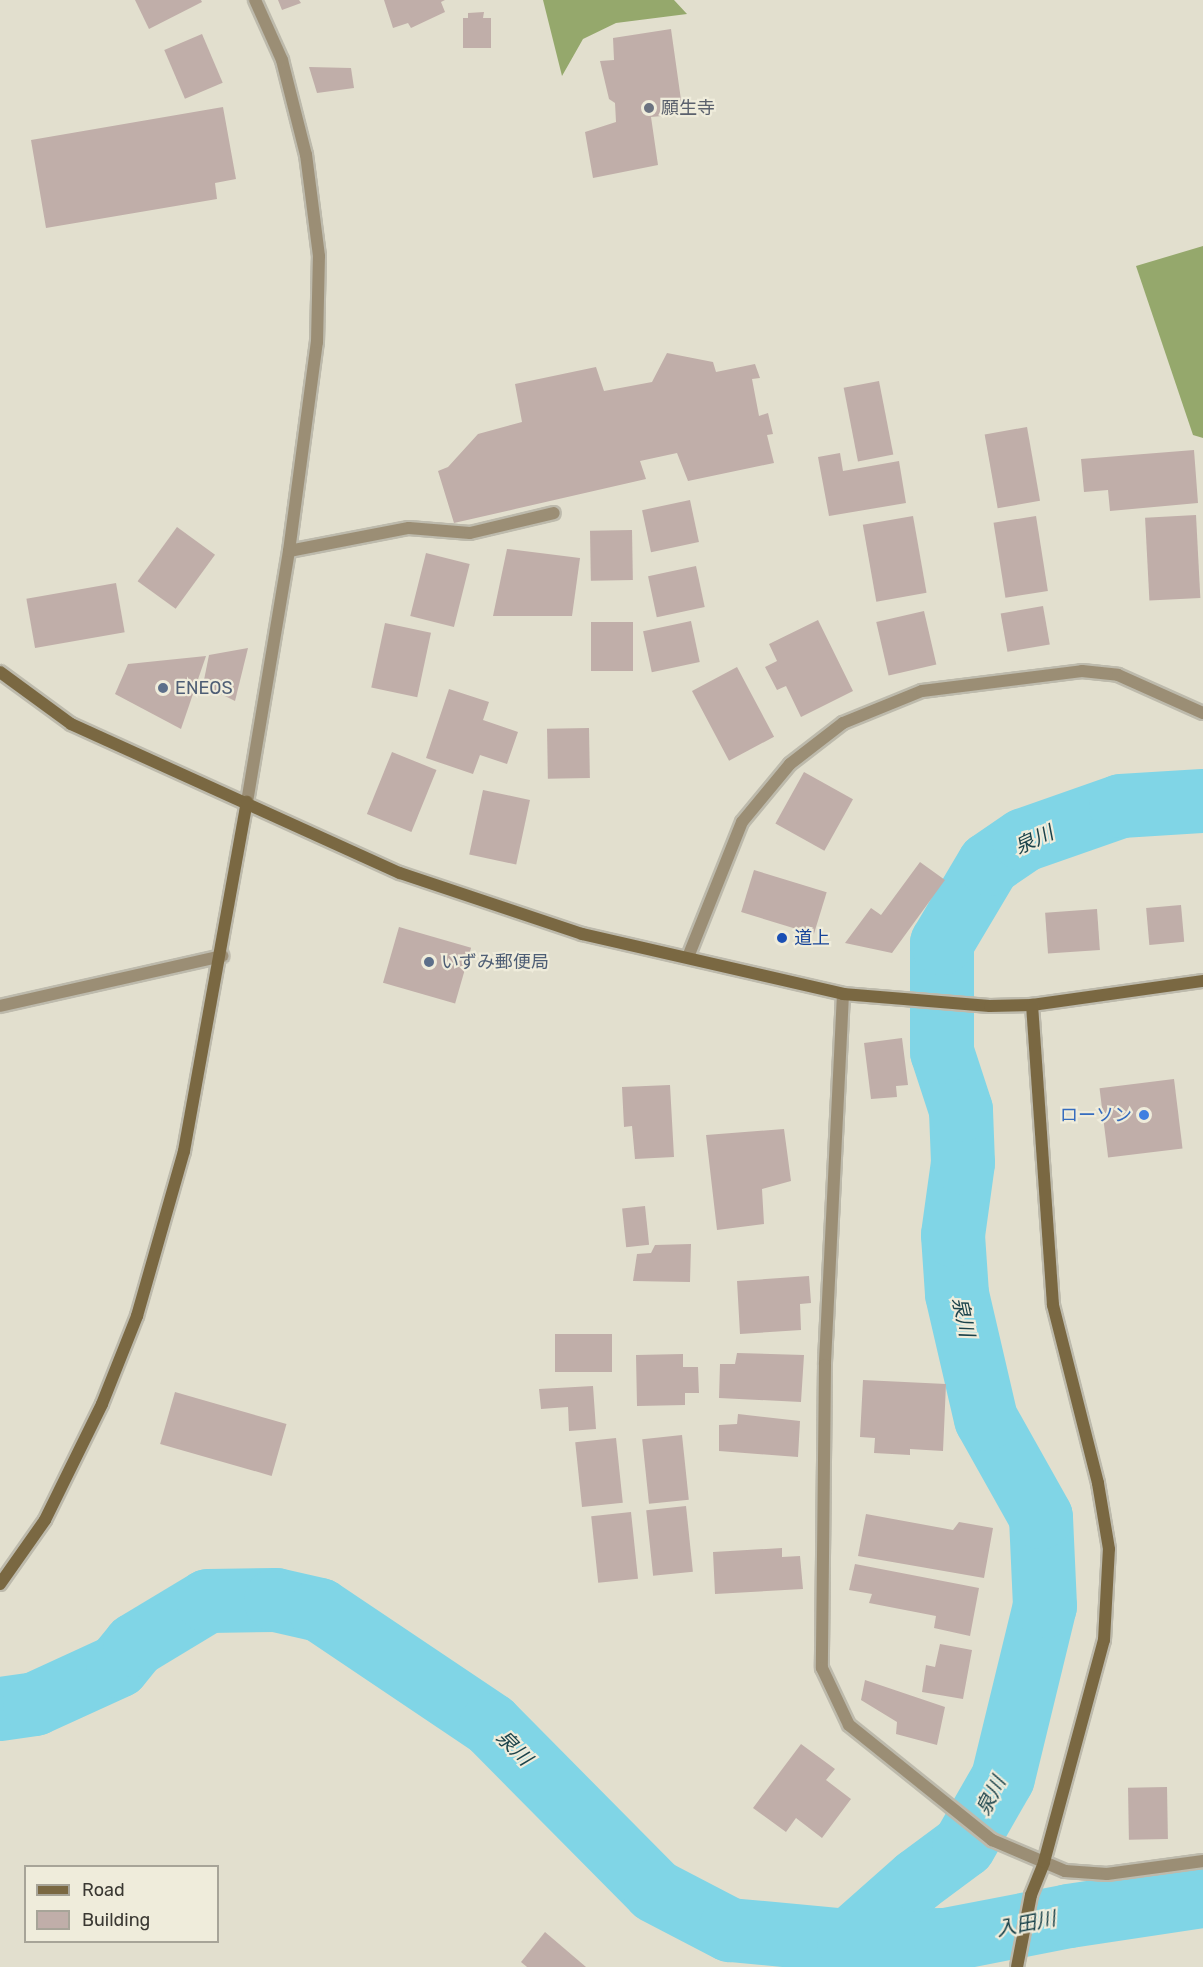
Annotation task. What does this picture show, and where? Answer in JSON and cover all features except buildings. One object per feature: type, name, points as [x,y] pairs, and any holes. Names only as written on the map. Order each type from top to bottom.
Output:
[{"type":"street","points":[[0,1584],[45,1520],[102,1404],[137,1316],[184,1151],[222,956],[289,550],[317,342],[319,256],[306,155],[282,60],[255,0]]},
{"type":"street","points":[[289,550],[409,528],[470,533],[554,513]]},
{"type":"street","points":[[688,957],[742,822],[790,764],[843,723],[922,691],[1082,671],[1118,675],[1203,712]]},
{"type":"street","points":[[0,672],[71,724],[400,873],[582,934],[843,994],[990,1006],[1032,1005],[1203,981]]},
{"type":"street","points":[[0,1006],[222,956]]},
{"type":"street","points":[[843,994],[825,1365],[822,1668],[849,1725],[931,1794],[992,1840],[1065,1871],[1107,1874],[1203,1861]]},
{"type":"street","points":[[1017,1965],[1031,1895],[1044,1862],[1104,1640],[1109,1550],[1098,1483],[1053,1305],[1032,1005]]},
{"type":"green space","points":[[543,0],[674,0],[687,14],[616,23],[583,39],[562,76]]},
{"type":"green space","points":[[1203,246],[1203,438],[1193,435],[1136,266]]},
{"type":"waterway","name":"泉川","points":[[849,1941],[918,1880],[964,1846],[1003,1778],[1045,1606],[1041,1517],[986,1419],[957,1294],[953,1235],[963,1163],[961,1110],[942,1052],[942,943],[989,864],[1024,840],[1121,806],[1203,801]]},
{"type":"waterway","name":"泉川","points":[[0,1709],[35,1704],[118,1666],[135,1645],[208,1601],[276,1600],[320,1610],[491,1725],[655,1891],[730,1930],[849,1941],[946,1940],[1069,1916],[1203,1896]]},
{"type":"place","name":"願生寺","points":[[649,108]]},
{"type":"place","name":"ENEOS","points":[[163,688]]},
{"type":"place","name":"道上","points":[[782,938]]},
{"type":"place","name":"いずみ郵便局","points":[[429,962]]},
{"type":"place","name":"ローソン","points":[[1144,1115]]},
{"type":"water label","name":"入田川","points":[[1026,1924]]}]
